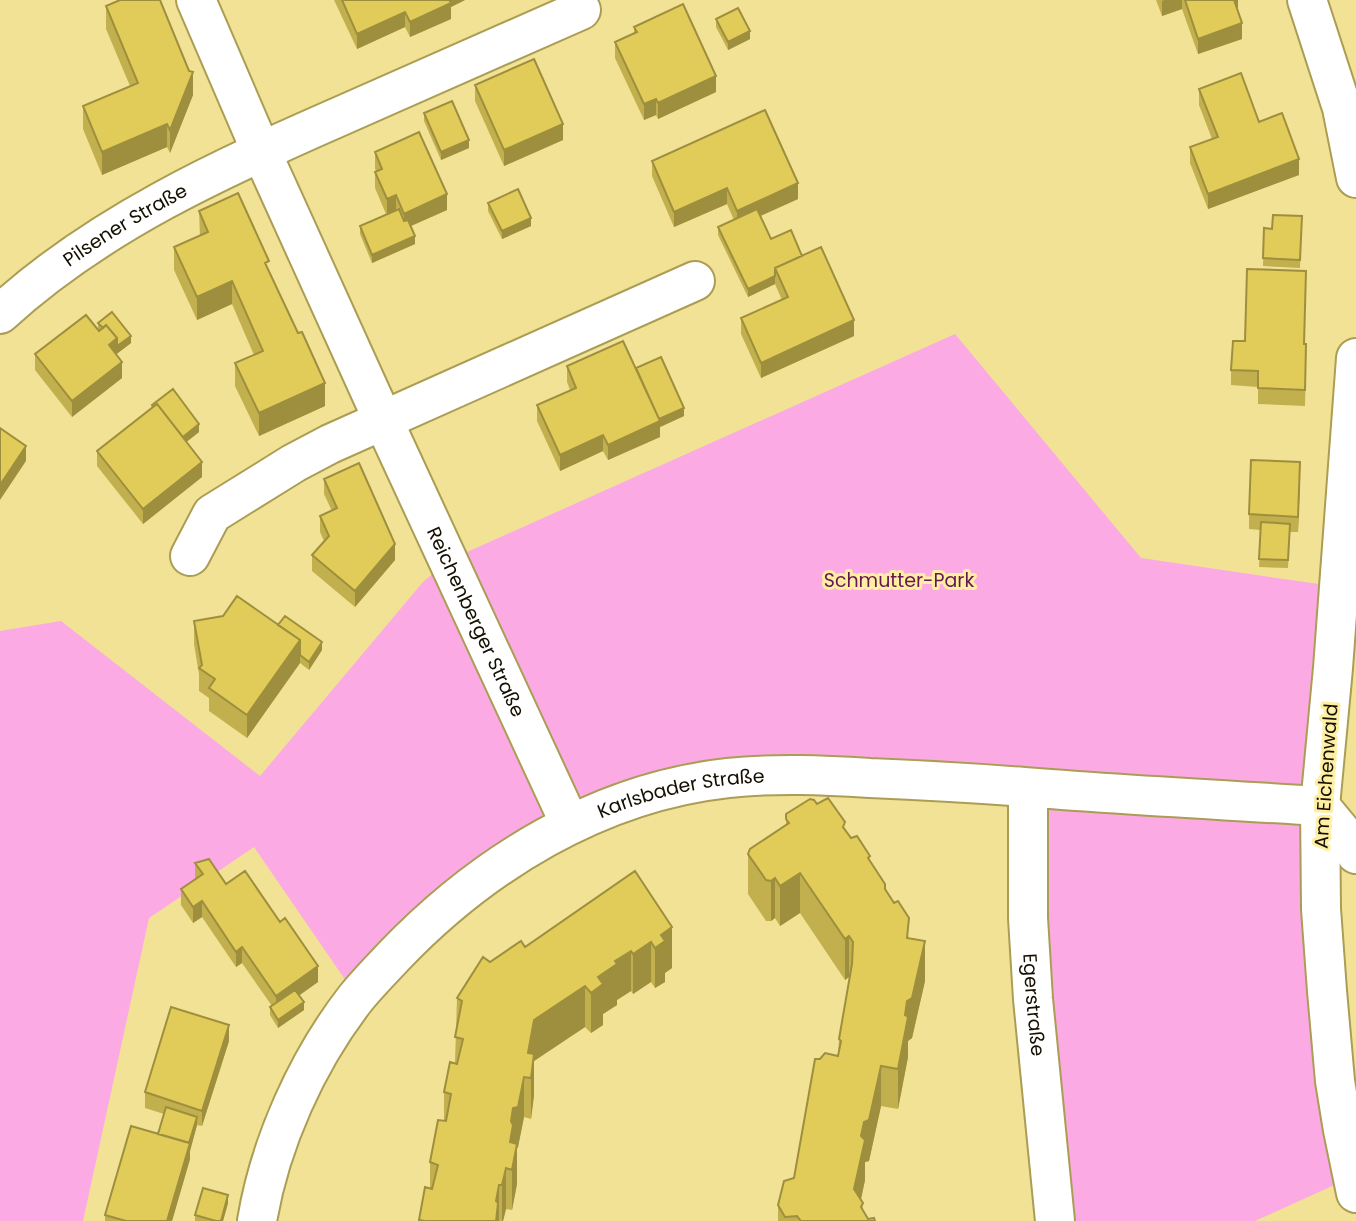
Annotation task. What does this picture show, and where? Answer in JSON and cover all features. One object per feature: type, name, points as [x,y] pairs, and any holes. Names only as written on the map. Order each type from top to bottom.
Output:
[{"type":"street","name":"Reichenberger Straße","points":[[196,0],[383,420],[570,824]]},
{"type":"street","points":[[1307,0],[1342,108],[1356,178]]},
{"type":"street","points":[[261,151],[581,10]]},
{"type":"street","name":"Pilsener Straße","points":[[0,314],[47,274],[100,238],[154,205],[261,151]]},
{"type":"street","points":[[190,556],[212,514],[294,463],[330,444],[695,281]]},
{"type":"street","name":"Am Eichenwald","points":[[1356,358],[1352,473],[1320,806],[1321,909],[1346,1073],[1345,1142],[1356,1193]]},
{"type":"street","name":"Karlsbader Straße","points":[[257,1221],[268,1171],[293,1107],[315,1060],[357,997],[406,944],[467,889],[534,843],[612,805],[686,785],[740,777],[808,775],[1320,806]]},
{"type":"street","name":"Egerstraße","points":[[1028,788],[1028,918],[1033,999],[1055,1221]]},
{"type":"street","points":[[1320,806],[1356,854]]},
{"type":"green space","name":"Schmutter-Park","points":[[955,334],[1141,558],[1339,587],[1320,806],[1352,1177],[1255,1221],[1055,1221],[1028,788],[844,777],[608,808],[357,997],[254,847],[149,918],[83,1221],[0,1221],[0,631],[61,621],[260,776],[423,582],[449,560]]},
{"type":"building","points":[[120,0],[160,0],[189,71],[193,72],[170,130],[167,124],[102,152],[83,106],[138,83],[106,6]]},
{"type":"building","points":[[342,0],[449,0],[451,3],[410,22],[405,12],[357,34]]},
{"type":"building","points":[[1185,0],[1234,0],[1242,23],[1198,39]]},
{"type":"building","points":[[683,4],[716,76],[658,103],[656,99],[644,104],[615,42],[637,32],[634,27]]},
{"type":"building","points":[[738,8],[750,31],[728,42],[716,19]]},
{"type":"building","points":[[534,59],[563,124],[504,150],[475,85]]},
{"type":"building","points":[[1241,73],[1259,122],[1282,113],[1299,159],[1208,194],[1190,147],[1218,137],[1199,89]]},
{"type":"building","points":[[452,101],[469,140],[441,152],[424,113]]},
{"type":"building","points":[[765,110],[798,183],[737,211],[727,188],[674,212],[652,161]]},
{"type":"building","points":[[419,132],[447,194],[404,214],[396,195],[387,199],[375,172],[382,169],[375,152]]},
{"type":"building","points":[[518,189],[531,218],[502,231],[488,203]]},
{"type":"building","points":[[238,193],[269,261],[265,263],[298,333],[302,332],[325,383],[259,413],[235,363],[263,351],[232,281],[197,297],[174,247],[208,232],[199,211]]},
{"type":"building","points":[[399,209],[404,221],[408,220],[415,236],[372,255],[360,226]]},
{"type":"building","points":[[757,209],[771,239],[791,230],[802,256],[775,268],[775,276],[748,289],[718,227]]},
{"type":"building","points":[[1273,215],[1302,216],[1300,260],[1263,258],[1264,228],[1272,229]]},
{"type":"building","points":[[821,247],[854,320],[761,363],[741,318],[788,297],[775,268]]},
{"type":"building","points":[[1247,269],[1306,271],[1305,390],[1258,388],[1258,371],[1231,370],[1233,341],[1245,341]]},
{"type":"building","points":[[112,312],[131,336],[117,346],[117,338],[106,325],[103,328],[98,323]]},
{"type":"building","points":[[86,315],[99,331],[106,325],[117,338],[109,345],[122,362],[72,401],[35,354]]},
{"type":"building","points":[[623,341],[660,421],[608,445],[603,435],[560,455],[537,405],[576,388],[567,366]]},
{"type":"building","points":[[661,357],[684,408],[659,419],[636,368]]},
{"type":"building","points":[[173,389],[199,424],[183,437],[157,404],[153,407],[152,405]]},
{"type":"building","points":[[157,404],[202,462],[143,509],[97,451]]},
{"type":"building","points":[[0,428],[26,446],[0,485]]},
{"type":"building","points":[[1251,460],[1300,462],[1298,517],[1249,514]]},
{"type":"building","points":[[359,463],[395,544],[355,591],[312,555],[329,536],[320,516],[337,508],[324,479]]},
{"type":"building","points":[[1261,522],[1290,524],[1288,560],[1259,559]]},
{"type":"building","points":[[237,596],[300,640],[247,715],[209,688],[215,679],[199,668],[202,665],[194,621],[223,616]]},
{"type":"building","points":[[285,616],[322,642],[309,662],[300,655],[300,640],[278,625]]},
{"type":"building","points":[[828,798],[845,822],[843,827],[851,838],[857,836],[870,856],[868,858],[894,903],[898,901],[909,918],[907,938],[925,941],[912,998],[907,1001],[905,1015],[908,1017],[898,1069],[881,1066],[869,1120],[864,1122],[861,1136],[865,1140],[854,1189],[863,1203],[861,1207],[868,1219],[874,1218],[875,1221],[801,1221],[797,1216],[785,1217],[778,1205],[784,1181],[794,1178],[815,1059],[820,1059],[825,1053],[838,1056],[853,942],[849,936],[845,939],[800,873],[780,886],[775,878],[766,880],[748,854],[750,849],[789,823],[786,814],[810,799],[817,804]]},
{"type":"building","points":[[209,859],[226,884],[245,871],[280,922],[285,918],[318,966],[276,996],[242,947],[236,952],[202,901],[193,907],[181,889],[203,874],[195,863]]},
{"type":"building","points":[[635,871],[672,927],[661,935],[665,941],[655,948],[651,942],[633,954],[631,951],[615,961],[617,964],[598,977],[603,984],[591,993],[585,986],[534,1020],[528,1053],[534,1054],[531,1078],[524,1077],[518,1107],[513,1108],[510,1142],[517,1144],[512,1170],[506,1168],[502,1185],[499,1185],[496,1221],[419,1220],[425,1187],[432,1189],[438,1165],[430,1162],[438,1120],[446,1121],[451,1094],[444,1092],[450,1062],[457,1064],[463,1039],[455,1037],[462,1001],[457,998],[483,957],[490,962],[521,941],[525,947]]},
{"type":"building","points":[[295,990],[304,1002],[278,1020],[270,1007]]},
{"type":"building","points":[[171,1007],[229,1025],[202,1111],[145,1092]]},
{"type":"building","points":[[166,1107],[197,1117],[189,1143],[158,1134]]},
{"type":"building","points":[[131,1126],[190,1143],[167,1221],[126,1221],[105,1215]]},
{"type":"building","points":[[203,1188],[228,1195],[221,1221],[195,1215]]}]
